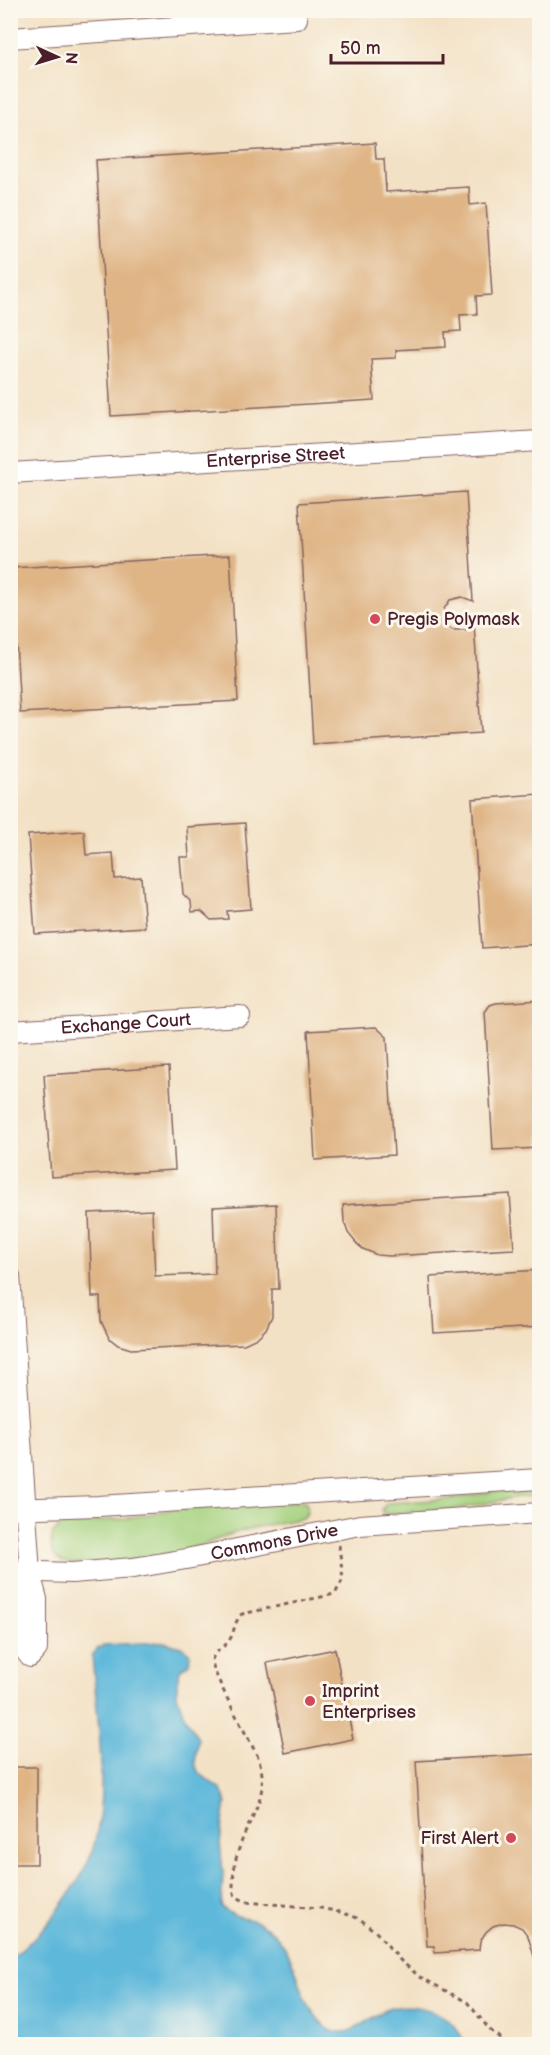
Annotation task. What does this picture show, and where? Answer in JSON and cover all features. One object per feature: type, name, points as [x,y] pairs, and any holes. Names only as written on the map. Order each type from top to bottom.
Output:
[{"type":"street","points":[[10,38],[271,16],[297,19]]},
{"type":"street","name":"Enterprise Street","points":[[10,473],[540,441]]},
{"type":"street","name":"Exchange Court","points":[[10,1030],[240,1016]]},
{"type":"street","points":[[10,1276],[20,1572]]},
{"type":"street","points":[[18,1509],[540,1479]]},
{"type":"street","name":"Commons Drive","points":[[20,1572],[96,1572],[133,1568],[186,1560],[360,1525],[540,1514]]},
{"type":"path","points":[[339,1545],[343,1579],[335,1594],[242,1614],[230,1640],[214,1654],[212,1661],[216,1678],[258,1757],[262,1769],[263,1781],[259,1804],[238,1852],[233,1890],[235,1896],[246,1902],[320,1908],[360,1919],[420,1977],[467,2002],[490,2030],[507,2044]]},
{"type":"path","points":[[532,2044],[540,2041]]},
{"type":"green space","points":[[539,1486],[539,1496],[517,1497],[456,1509],[387,1514],[383,1513],[382,1509],[387,1503],[452,1499],[518,1487]]},
{"type":"green space","points":[[301,1501],[306,1503],[308,1508],[303,1518],[230,1534],[188,1550],[123,1561],[85,1564],[61,1561],[52,1549],[53,1533],[64,1524],[124,1519],[175,1509]]},
{"type":"water","points":[[164,1642],[184,1648],[190,1654],[189,1663],[180,1670],[177,1695],[183,1713],[198,1739],[195,1763],[198,1772],[221,1790],[226,1802],[220,1843],[223,1873],[221,1906],[230,1913],[261,1924],[277,1936],[290,1956],[309,2005],[329,2030],[346,2032],[352,2030],[391,2008],[422,2008],[450,2022],[466,2044],[11,2044],[11,1958],[37,1935],[63,1903],[85,1868],[95,1840],[101,1789],[101,1760],[92,1656],[104,1645]]},
{"type":"building","points":[[375,143],[376,159],[384,159],[386,192],[469,187],[470,205],[486,203],[492,295],[476,296],[477,314],[460,315],[461,331],[445,332],[446,347],[396,350],[396,358],[371,359],[374,400],[111,416],[96,160]]},
{"type":"building","name":"Pregis Polymask","points":[[466,492],[473,601],[462,597],[450,600],[444,609],[443,616],[448,627],[453,630],[466,630],[474,623],[481,733],[313,744],[299,503]]},
{"type":"building","points":[[230,555],[238,701],[20,713],[12,568]]},
{"type":"building","points":[[540,794],[540,944],[482,948],[472,799]]},
{"type":"building","points":[[245,823],[251,909],[227,911],[228,919],[211,920],[201,911],[192,912],[191,902],[183,894],[180,857],[189,857],[187,827]]},
{"type":"building","points":[[84,831],[86,855],[113,853],[115,879],[141,877],[145,927],[35,934],[28,835]]},
{"type":"building","points":[[540,1000],[540,1148],[493,1150],[485,1012],[490,1005],[496,1003]]},
{"type":"building","points":[[376,1027],[387,1037],[394,1155],[315,1160],[308,1031]]},
{"type":"building","points":[[169,1067],[175,1170],[51,1177],[44,1075]]},
{"type":"building","points":[[510,1194],[514,1249],[377,1255],[357,1244],[348,1233],[344,1221],[343,1205]]},
{"type":"building","points":[[276,1204],[279,1289],[272,1289],[272,1316],[266,1329],[257,1338],[244,1344],[131,1349],[118,1345],[109,1338],[101,1321],[100,1297],[92,1297],[89,1213],[152,1210],[155,1276],[215,1274],[213,1207]]},
{"type":"building","points":[[540,1270],[540,1327],[434,1333],[430,1277]]},
{"type":"building","name":"Imprint Enterprises","points":[[335,1649],[353,1739],[285,1753],[267,1663]]},
{"type":"building","points":[[540,1754],[540,1962],[536,1963],[528,1936],[522,1928],[504,1923],[493,1926],[486,1932],[480,1941],[479,1950],[435,1953],[434,1946],[427,1946],[416,1761]]},
{"type":"building","points":[[10,1767],[37,1767],[37,1864],[10,1864]]},
{"type":"place","name":"Pregis Polymask","points":[[375,619]]},
{"type":"place","name":"Imprint Enterprises","points":[[310,1701]]},
{"type":"place","name":"First Alert","points":[[511,1838]]}]
